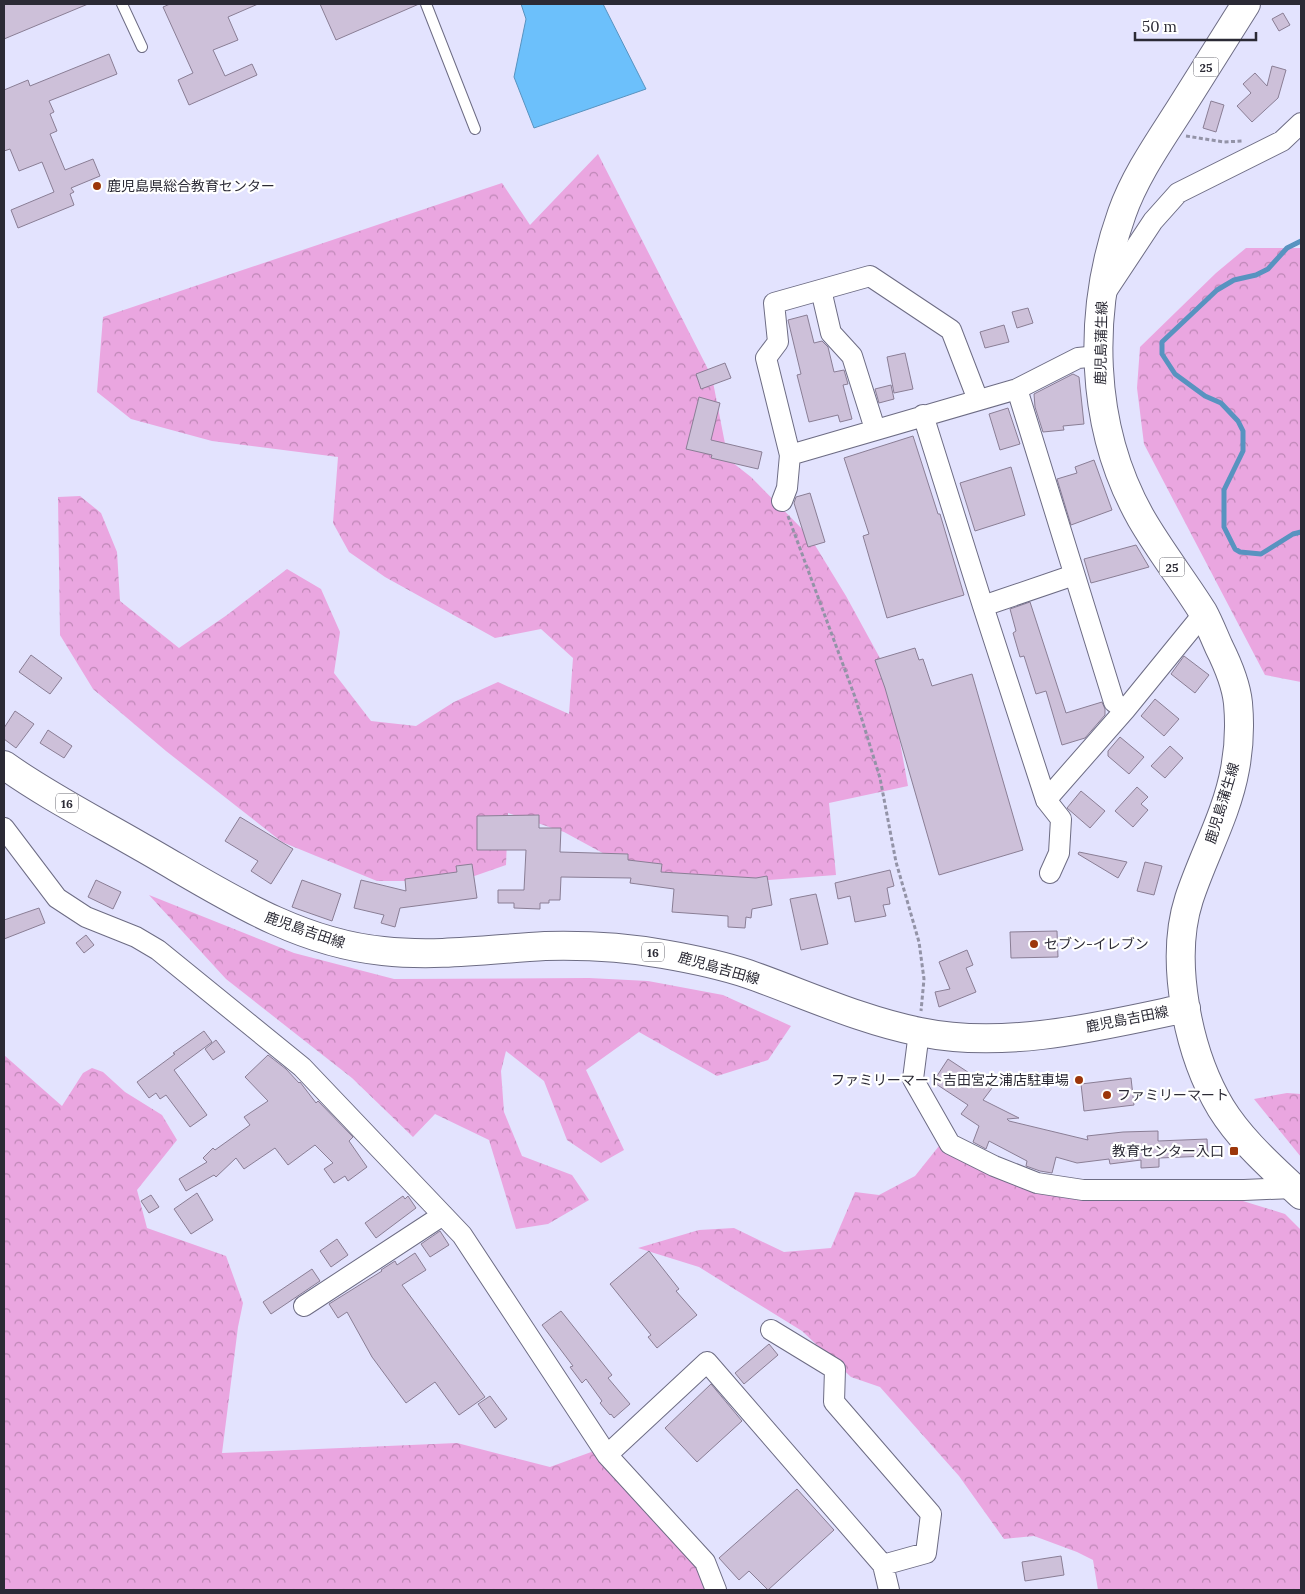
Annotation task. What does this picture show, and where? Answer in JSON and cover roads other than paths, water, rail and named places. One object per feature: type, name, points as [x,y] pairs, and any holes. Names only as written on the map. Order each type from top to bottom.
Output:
[{"type":"main road","name":"鹿児島蒲生線","points":[[1186,1008],[1181,968],[1183,929],[1188,902],[1222,812],[1235,771],[1238,740],[1238,701],[1230,669],[1204,614],[1140,517],[1126,487],[1113,450],[1104,416],[1100,386],[1098,356],[1101,300],[1108,264],[1122,212],[1142,171],[1246,4]]},
{"type":"main road","name":"鹿児島吉田線","points":[[4,765],[261,915],[307,934],[350,946],[384,951],[442,953],[574,946],[615,947],[659,953],[693,959],[747,974],[817,1001],[919,1032],[954,1038],[1013,1038],[1104,1025],[1186,1008],[1192,1037],[1205,1076],[1222,1109],[1246,1141],[1297,1191]]},
{"type":"street","points":[[1101,300],[1153,221],[1178,193],[1282,141],[1301,123]]},
{"type":"street","points":[[782,501],[787,488],[790,455],[766,358],[778,342],[774,302],[870,276],[951,330],[978,400]]},
{"type":"street","points":[[821,290],[831,333],[852,356],[875,429]]},
{"type":"street","points":[[790,455],[1017,389],[1078,358],[1098,356]]},
{"type":"street","points":[[1017,389],[1114,702],[1125,710]]},
{"type":"street","points":[[923,415],[1046,800],[1061,819],[1059,852],[1050,874]]},
{"type":"street","points":[[983,606],[1074,575]]},
{"type":"street","points":[[1046,800],[1125,710],[1204,614]]},
{"type":"street","points":[[5,830],[58,898],[86,917],[136,937],[158,950],[302,1067],[462,1235],[606,1455],[704,1562],[716,1590]]},
{"type":"street","points":[[919,1032],[913,1079],[950,1144],[994,1166],[1037,1183],[1083,1190],[1297,1191]]},
{"type":"street","points":[[304,1306],[443,1215]]},
{"type":"street","points":[[771,1330],[835,1369],[834,1402],[931,1514],[926,1553],[883,1565]]},
{"type":"street","points":[[606,1455],[707,1362],[883,1565],[889,1590]]},
{"type":"lane","points":[[122,4],[142,46]]},
{"type":"lane","points":[[426,4],[475,129]]},
{"type":"water","points":[[521,4],[603,4],[646,89],[534,128],[514,77],[526,19]]},
{"type":"waterway","points":[[1301,241],[1287,248],[1268,269],[1256,275],[1234,280],[1217,290],[1162,342],[1162,354],[1175,374],[1205,396],[1221,403],[1238,421],[1243,431],[1243,451],[1224,490],[1224,527],[1235,549],[1240,552],[1261,554],[1293,534],[1301,532]]},
{"type":"place","name":"鹿児島県総合教育センター","points":[[97,186]]},
{"type":"place","name":"セブン-イレブン","points":[[1034,944]]},
{"type":"place","name":"ファミリーマート吉田宮之浦店駐車場","points":[[1079,1080]]},
{"type":"place","name":"ファミリーマート","points":[[1107,1095]]},
{"type":"place","name":"教育センター入口","points":[[1234,1151]]}]
